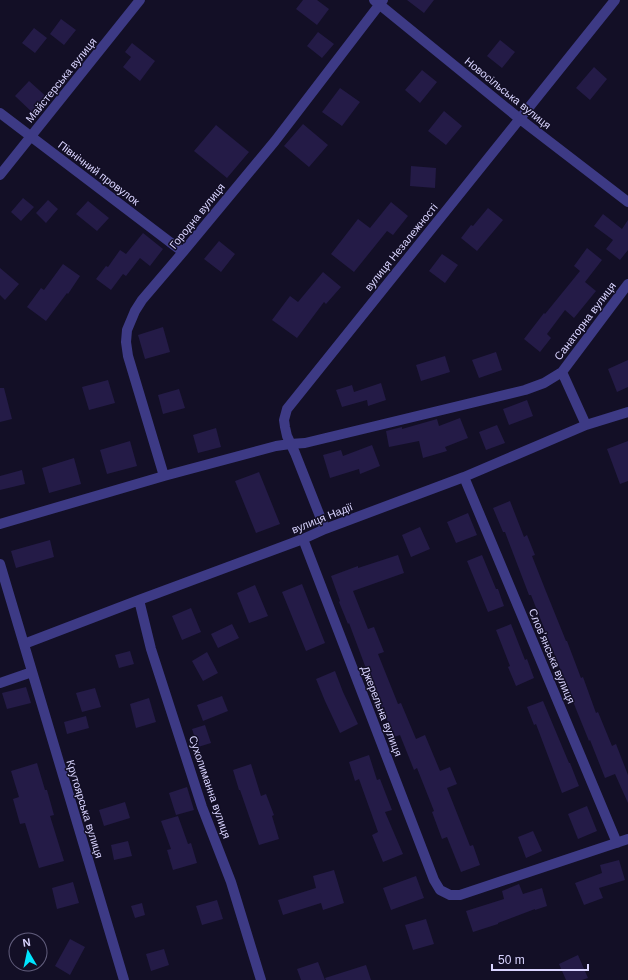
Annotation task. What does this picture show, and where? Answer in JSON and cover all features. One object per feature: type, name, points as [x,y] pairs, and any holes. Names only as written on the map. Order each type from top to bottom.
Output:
[{"type":"street","name":"Майстерська вулиця","points":[[0,175],[140,0]]},
{"type":"street","name":"вулиця Незалежності","points":[[325,529],[290,444],[284,420],[287,409],[615,0]]},
{"type":"street","name":"Новосільська вулиця","points":[[379,1],[520,119],[628,202]]},
{"type":"street","name":"Городна вулиця","points":[[164,476],[128,356],[126,342],[127,330],[135,311],[142,300],[184,252],[275,141],[379,1]]},
{"type":"street","name":"Північний провулок","points":[[0,113],[184,252]]},
{"type":"street","name":"Санаторна вулиця","points":[[562,372],[628,284]]},
{"type":"street","points":[[0,524],[164,476],[276,446],[305,443],[525,390],[544,383],[562,372],[586,425]]},
{"type":"street","name":"вулиця Надії","points":[[24,644],[464,477],[586,425],[628,412]]},
{"type":"street","name":"Словʼянська вулиця","points":[[464,477],[617,843]]},
{"type":"street","name":"Джерельна вулиця","points":[[303,539],[434,880],[440,890],[450,895],[460,895],[617,843]]},
{"type":"street","points":[[0,564],[24,644]]},
{"type":"street","name":"Сухолиманна вулиця","points":[[139,600],[151,649],[202,807],[231,882],[261,980]]},
{"type":"street","name":"Крутоярська вулиця","points":[[24,644],[124,980]]},
{"type":"street","points":[[0,683],[32,672]]},
{"type":"street","points":[[617,843],[628,839]]},
{"type":"building","points":[[303,0],[317,0],[329,9],[317,25],[296,9]]},
{"type":"building","points":[[407,0],[434,0],[424,13]]},
{"type":"building","points":[[61,19],[76,30],[64,45],[50,34]]},
{"type":"building","points":[[34,28],[47,38],[35,53],[22,43]]},
{"type":"building","points":[[318,32],[334,44],[322,58],[307,46]]},
{"type":"building","points":[[500,40],[515,52],[502,68],[487,56]]},
{"type":"building","points":[[132,43],[155,61],[140,81],[123,67],[131,57],[125,52]]},
{"type":"building","points":[[594,67],[607,79],[590,100],[576,88]]},
{"type":"building","points":[[422,70],[437,82],[420,103],[405,90]]},
{"type":"building","points":[[29,81],[49,99],[34,114],[15,96]]},
{"type":"building","points":[[340,88],[360,102],[342,126],[322,112]]},
{"type":"building","points":[[444,111],[462,126],[446,145],[428,131]]},
{"type":"building","points":[[303,124],[328,145],[309,167],[284,146]]},
{"type":"building","points":[[216,125],[249,152],[227,178],[194,151]]},
{"type":"building","points":[[411,166],[436,168],[435,188],[410,186]]},
{"type":"building","points":[[23,198],[34,207],[21,221],[11,212]]},
{"type":"building","points":[[48,200],[58,209],[46,223],[36,213]]},
{"type":"building","points":[[88,201],[109,218],[97,231],[76,214]]},
{"type":"building","points":[[391,202],[408,216],[393,235],[387,231],[354,272],[331,254],[358,219],[370,228]]},
{"type":"building","points":[[488,208],[503,220],[477,251],[461,238],[471,225],[473,226]]},
{"type":"building","points":[[603,214],[622,229],[628,220],[628,250],[620,260],[606,249],[613,240],[594,226]]},
{"type":"building","points":[[143,233],[163,249],[150,266],[140,258],[126,276],[123,274],[111,290],[96,279],[106,266],[108,267],[120,250],[126,254]]},
{"type":"building","points":[[219,241],[235,254],[221,272],[204,259]]},
{"type":"building","points":[[587,248],[602,260],[585,282],[596,291],[574,318],[565,310],[547,334],[551,338],[540,352],[524,339],[580,271],[574,266]]},
{"type":"building","points":[[442,254],[458,265],[445,283],[429,271]]},
{"type":"building","points":[[63,264],[80,276],[68,294],[67,293],[46,321],[27,307],[41,288],[44,290]]},
{"type":"building","points":[[0,268],[19,284],[5,300],[0,295]]},
{"type":"building","points":[[323,272],[341,287],[326,304],[324,302],[297,338],[272,320],[290,296],[298,302]]},
{"type":"building","points":[[163,327],[170,352],[145,359],[138,335]]},
{"type":"building","points":[[496,352],[502,370],[479,378],[472,360]]},
{"type":"building","points":[[445,356],[450,372],[421,381],[416,365]]},
{"type":"building","points":[[628,360],[628,387],[617,392],[608,369]]},
{"type":"building","points":[[108,380],[115,403],[89,410],[82,387]]},
{"type":"building","points":[[381,383],[386,400],[368,406],[367,400],[342,407],[336,390],[352,385],[354,392]]},
{"type":"building","points":[[0,388],[4,388],[12,419],[0,422]]},
{"type":"building","points":[[179,389],[185,408],[163,414],[158,395]]},
{"type":"building","points":[[527,400],[533,416],[509,425],[503,409]]},
{"type":"building","points":[[460,418],[468,438],[445,447],[447,451],[423,458],[419,441],[389,447],[386,431],[402,427],[402,429],[437,419],[439,426]]},
{"type":"building","points":[[497,425],[505,443],[486,450],[479,432]]},
{"type":"building","points":[[216,428],[221,447],[198,453],[193,435]]},
{"type":"building","points":[[130,441],[137,466],[107,474],[100,450]]},
{"type":"building","points":[[628,441],[628,481],[620,484],[607,449]]},
{"type":"building","points":[[372,445],[380,466],[360,474],[359,469],[330,478],[323,455],[341,450],[343,456]]},
{"type":"building","points":[[74,458],[81,484],[49,493],[42,468]]},
{"type":"building","points":[[22,470],[25,484],[0,490],[0,476]]},
{"type":"building","points":[[259,472],[280,524],[256,533],[235,481]]},
{"type":"building","points":[[510,501],[524,537],[527,535],[535,555],[532,556],[581,678],[583,677],[596,713],[598,712],[612,746],[616,744],[628,775],[628,803],[615,774],[605,778],[531,595],[529,595],[505,532],[503,532],[493,508]]},
{"type":"building","points":[[468,513],[477,535],[456,543],[447,522]]},
{"type":"building","points":[[420,527],[430,549],[411,557],[402,535]]},
{"type":"building","points":[[50,540],[54,557],[16,568],[11,551]]},
{"type":"building","points":[[398,555],[404,573],[353,591],[368,629],[374,627],[384,652],[378,654],[398,704],[401,703],[416,739],[425,735],[440,771],[450,767],[457,784],[447,788],[470,846],[473,845],[480,865],[461,872],[447,837],[442,839],[432,812],[434,811],[417,768],[414,770],[400,735],[394,737],[377,698],[349,623],[348,624],[339,602],[340,601],[331,576],[358,566],[358,568]]},
{"type":"building","points":[[482,555],[496,589],[498,589],[504,606],[488,612],[467,561]]},
{"type":"building","points":[[302,584],[325,643],[306,651],[282,592]]},
{"type":"building","points":[[255,585],[268,616],[249,623],[237,593]]},
{"type":"building","points":[[191,608],[201,632],[182,640],[172,616]]},
{"type":"building","points":[[232,624],[239,638],[218,648],[211,634]]},
{"type":"building","points":[[511,624],[525,660],[527,659],[534,678],[516,686],[496,630]]},
{"type":"building","points":[[130,651],[134,664],[119,668],[115,655]]},
{"type":"building","points":[[207,652],[218,673],[203,681],[192,661]]},
{"type":"building","points":[[335,671],[358,724],[340,733],[316,679]]},
{"type":"building","points":[[26,687],[31,703],[7,709],[2,693]]},
{"type":"building","points":[[95,688],[101,707],[82,712],[76,693]]},
{"type":"building","points":[[222,696],[228,711],[203,721],[197,705]]},
{"type":"building","points":[[149,698],[156,722],[136,728],[130,704]]},
{"type":"building","points":[[543,701],[579,786],[562,793],[536,724],[534,725],[527,707]]},
{"type":"building","points":[[86,716],[89,728],[67,734],[64,722]]},
{"type":"building","points":[[205,725],[211,743],[198,747],[192,729]]},
{"type":"building","points":[[369,755],[377,780],[380,779],[392,810],[385,812],[403,854],[383,862],[372,835],[378,832],[359,779],[355,781],[349,762]]},
{"type":"building","points":[[37,763],[54,815],[50,816],[64,861],[39,868],[25,823],[20,824],[13,799],[19,797],[11,771]]},
{"type":"building","points":[[251,764],[261,796],[266,794],[274,815],[272,816],[279,839],[259,845],[233,770]]},
{"type":"building","points":[[187,787],[194,810],[176,815],[169,793]]},
{"type":"building","points":[[125,802],[130,818],[104,826],[99,810]]},
{"type":"building","points":[[587,806],[597,831],[578,839],[568,814]]},
{"type":"building","points":[[178,816],[188,844],[191,843],[197,863],[173,870],[167,850],[171,849],[161,821]]},
{"type":"building","points":[[533,831],[542,851],[526,858],[518,837]]},
{"type":"building","points":[[128,841],[132,856],[114,860],[111,845]]},
{"type":"building","points":[[619,860],[625,880],[599,888],[603,898],[584,905],[575,883],[602,873],[600,865]]},
{"type":"building","points":[[334,870],[344,903],[323,910],[321,903],[283,915],[278,900],[316,888],[313,876]]},
{"type":"building","points":[[416,876],[424,898],[391,910],[383,888]]},
{"type":"building","points":[[73,882],[79,903],[57,909],[52,888]]},
{"type":"building","points":[[519,884],[523,894],[542,888],[547,906],[473,932],[466,911],[504,899],[502,891]]},
{"type":"building","points":[[217,900],[223,919],[202,925],[196,906]]},
{"type":"building","points":[[142,903],[145,915],[135,918],[131,906]]},
{"type":"building","points":[[426,919],[434,944],[413,950],[405,925]]},
{"type":"building","points":[[70,939],[85,947],[70,975],[55,966]]},
{"type":"building","points":[[164,949],[169,965],[151,971],[146,954]]},
{"type":"building","points":[[578,955],[588,978],[582,980],[566,980],[559,964]]},
{"type":"building","points":[[318,962],[325,980],[301,980],[297,969]]},
{"type":"building","points":[[366,965],[371,980],[326,980],[325,978]]}]
